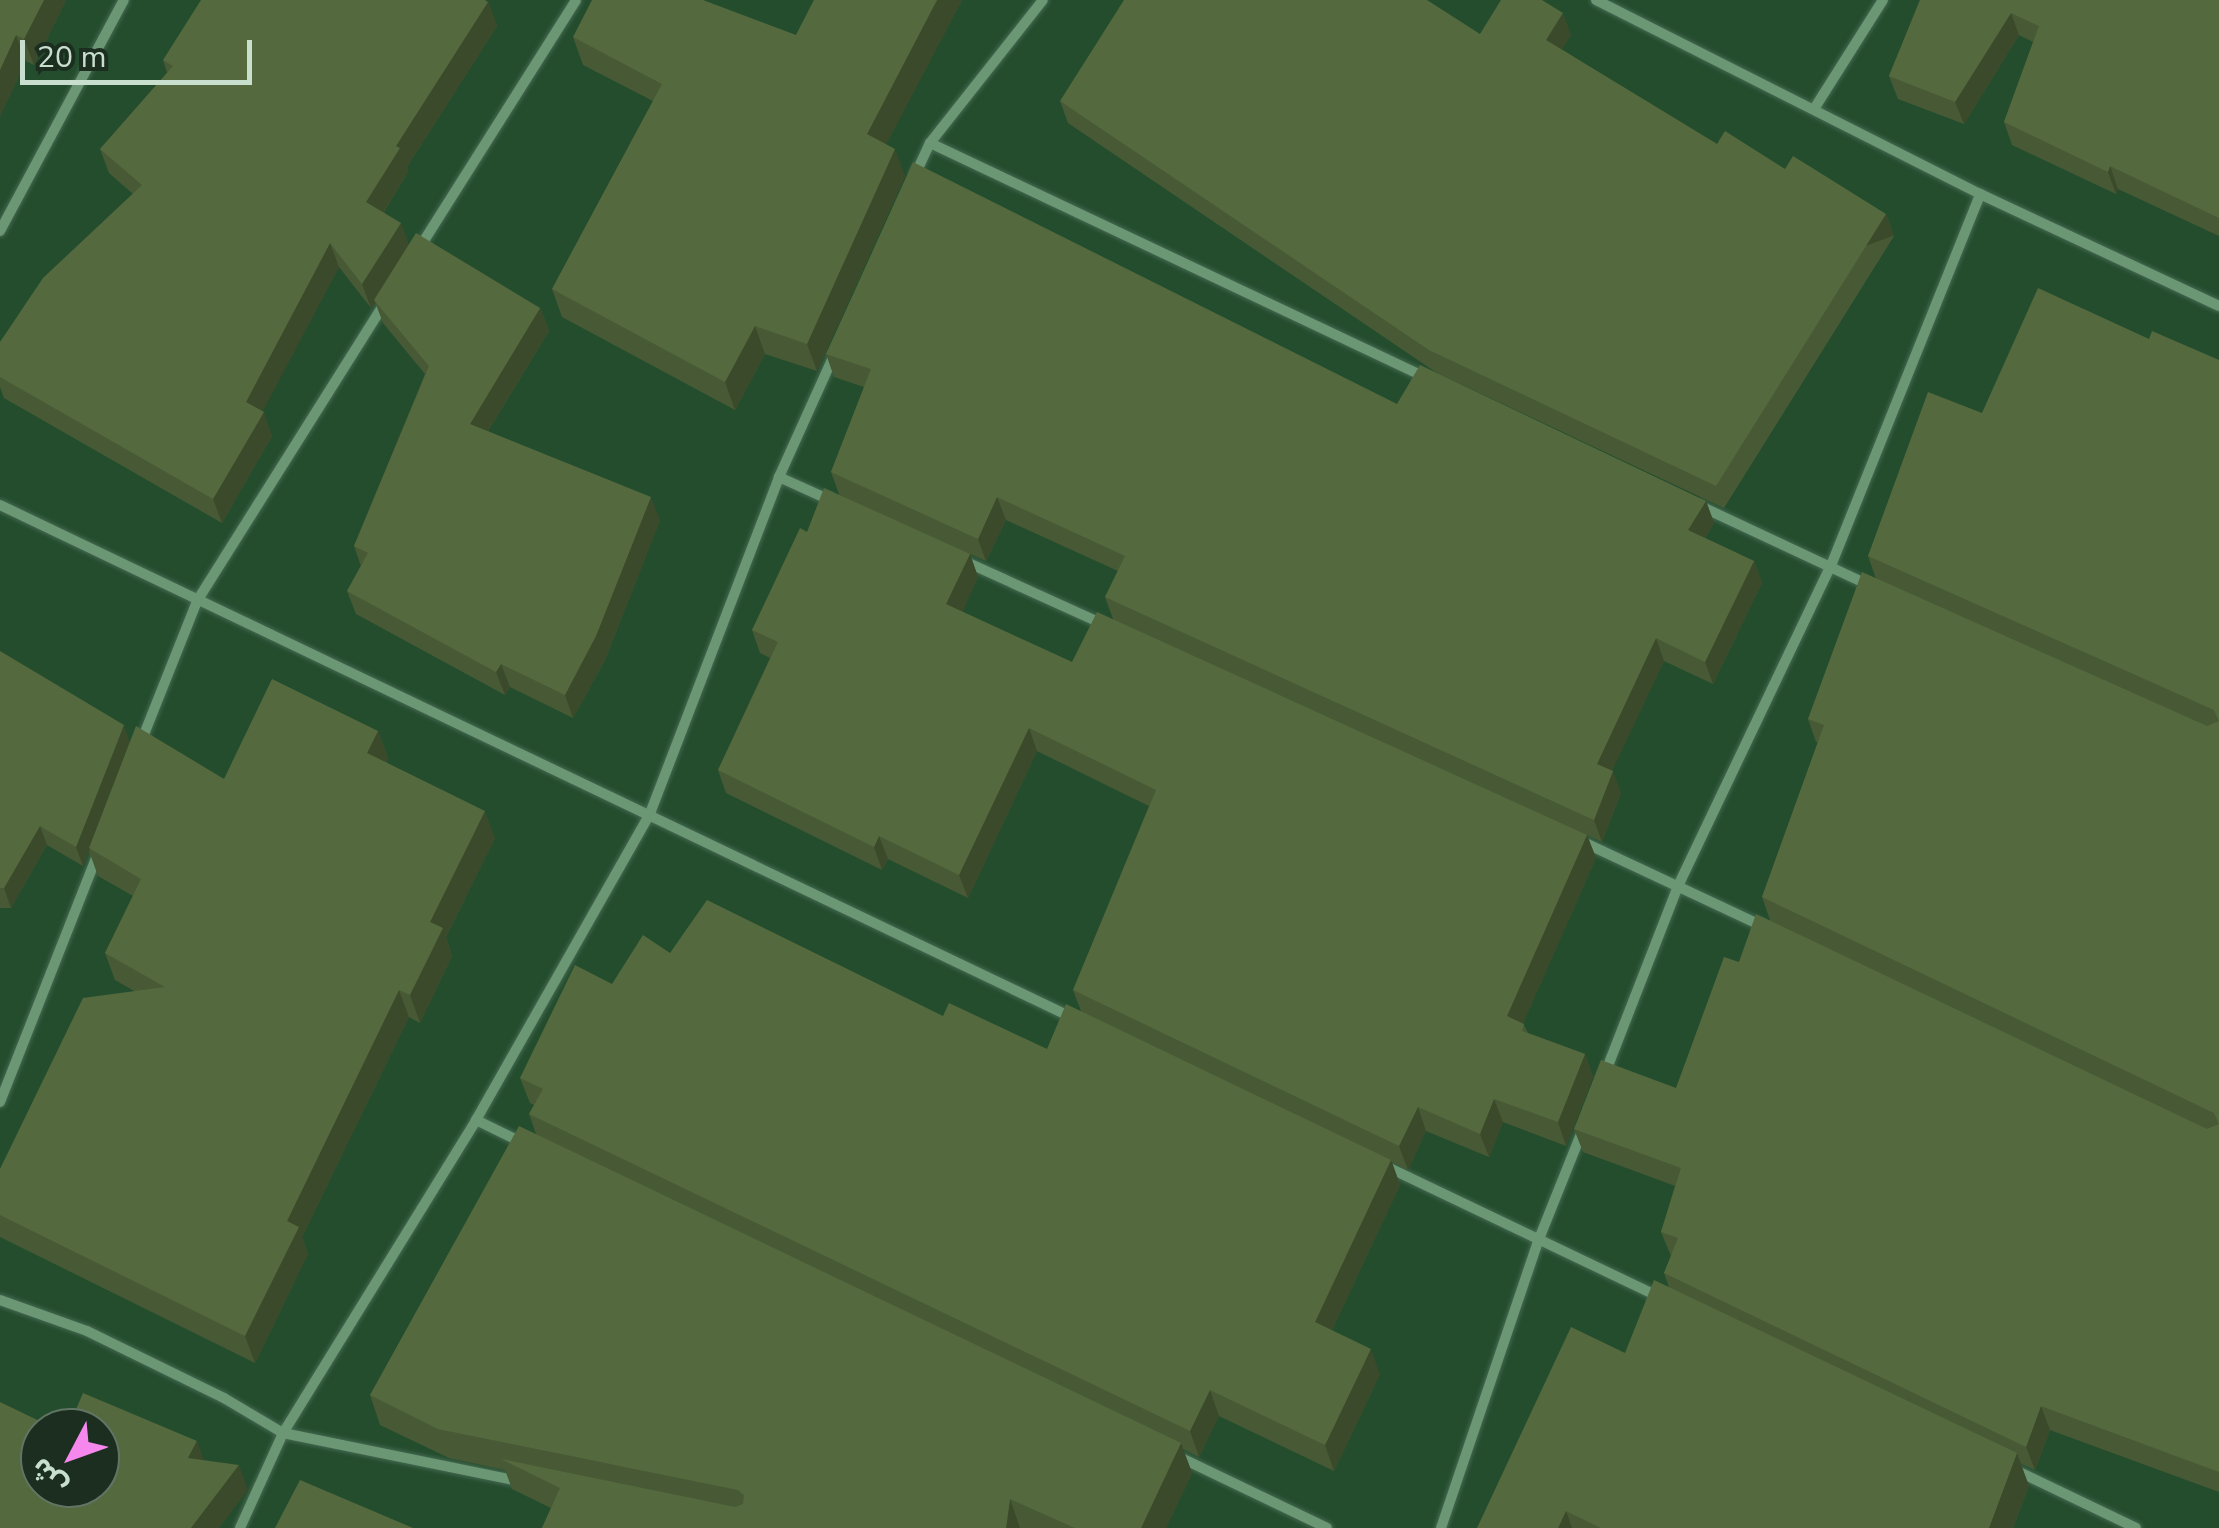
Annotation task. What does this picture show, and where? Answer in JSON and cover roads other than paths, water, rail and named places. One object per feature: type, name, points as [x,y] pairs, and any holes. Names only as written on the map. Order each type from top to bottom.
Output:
[{"type":"street","points":[[0,230],[124,0]]},
{"type":"street","points":[[408,267],[576,0]]},
{"type":"street","points":[[906,196],[930,143],[1043,0]]},
{"type":"street","points":[[1596,0],[1980,194],[2219,306]]},
{"type":"street","points":[[1814,109],[1882,0]]},
{"type":"street","points":[[930,143],[1434,381]]},
{"type":"street","points":[[1598,1090],[1678,886],[1830,568],[1980,194]]},
{"type":"street","points":[[139,749],[197,601],[387,300]]},
{"type":"street","points":[[240,1528],[283,1433],[476,1120],[649,816],[779,477],[843,336]]},
{"type":"street","points":[[779,477],[851,510]]},
{"type":"street","points":[[1686,500],[1884,592]]},
{"type":"street","points":[[0,505],[1076,1019]]},
{"type":"street","points":[[959,558],[1121,632]]},
{"type":"street","points":[[1570,837],[1768,929]]},
{"type":"street","points":[[0,1102],[102,842]]},
{"type":"street","points":[[1441,1528],[1539,1239],[1590,1109]]},
{"type":"street","points":[[476,1120],[529,1145]]},
{"type":"street","points":[[1379,1163],[1662,1298]]},
{"type":"street","points":[[0,1300],[87,1331],[224,1398],[283,1433],[535,1484]]},
{"type":"street","points":[[1167,1452],[1327,1528]]},
{"type":"street","points":[[1996,1460],[2136,1528]]}]
